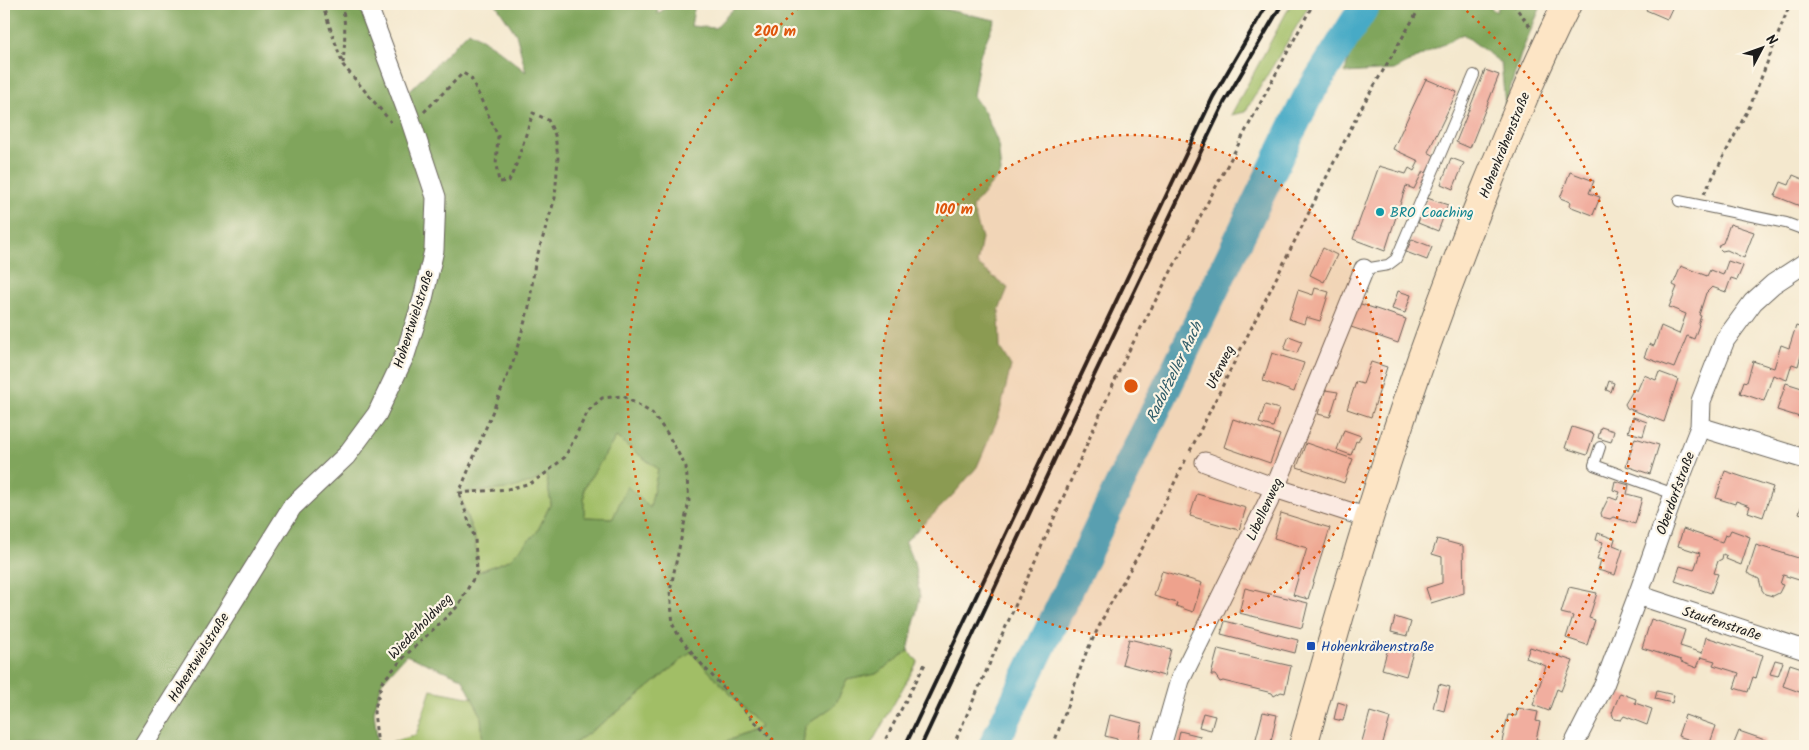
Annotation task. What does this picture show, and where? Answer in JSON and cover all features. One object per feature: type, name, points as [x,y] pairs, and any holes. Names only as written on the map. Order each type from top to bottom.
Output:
[{"type":"main road","name":"Hohenkrähenstraße","points":[[1303,746],[1368,518],[1401,417],[1456,262],[1545,34],[1567,4]]},
{"type":"street","name":"Hohentwielstraße","points":[[143,746],[292,507],[346,456],[377,414],[405,355],[423,299],[434,250],[436,198],[402,122],[367,4]]},
{"type":"street","name":"Oberdorfstraße","points":[[1573,746],[1604,685],[1638,595],[1700,427],[1701,401],[1725,340],[1753,302],[1773,284],[1805,263]]},
{"type":"street","name":"Libellenweg","points":[[1160,746],[1180,680],[1275,488],[1364,269]]},
{"type":"street","points":[[1700,427],[1805,459]]},
{"type":"street","points":[[1205,462],[1275,488],[1368,518]]},
{"type":"street","name":"Staufenstraße","points":[[1638,595],[1805,650]]},
{"type":"lane","points":[[1364,269],[1388,265],[1396,259],[1474,75]]},
{"type":"lane","points":[[1679,201],[1786,223],[1805,230]]},
{"type":"lane","points":[[1600,448],[1594,465],[1674,494]]},
{"type":"path","points":[[322,4],[343,65],[402,122],[423,112],[462,73],[472,78],[498,136],[495,154],[500,182],[509,181],[534,113],[548,120],[555,135],[558,158],[556,198],[535,263],[529,307],[514,362],[459,493],[508,489],[531,483],[565,457],[588,411],[602,398],[623,396],[652,413],[667,433],[686,468],[689,501],[670,591],[673,625],[680,638],[704,667],[778,746]]},
{"type":"path","points":[[342,4],[345,41],[343,65]]},
{"type":"path","points":[[953,746],[1125,358],[1313,4]]},
{"type":"path","name":"Uferweg","points":[[1053,745],[1086,653],[1109,606],[1143,547],[1360,110],[1422,4]]},
{"type":"path","points":[[1513,4],[1545,34]]},
{"type":"path","points":[[1699,204],[1751,104],[1790,4]]},
{"type":"path","name":"Wiederholdweg","points":[[378,746],[374,712],[382,682],[406,655],[458,606],[478,572],[475,539],[459,493]]},
{"type":"path","points":[[882,746],[925,664]]},
{"type":"path","points":[[1053,745],[1059,746]]},
{"type":"green space","points":[[4,4],[367,4],[402,98],[469,31],[496,48],[526,72],[516,34],[496,4],[658,4],[657,14],[672,4],[695,4],[691,26],[715,28],[738,4],[906,4],[912,7],[943,9],[995,20],[980,55],[973,96],[985,113],[998,143],[1001,173],[972,207],[982,238],[977,264],[1008,288],[999,310],[1000,348],[1011,366],[999,416],[977,467],[953,495],[905,542],[914,562],[920,597],[908,651],[876,674],[847,680],[835,705],[805,726],[803,746],[716,746],[761,727],[691,652],[632,701],[571,746],[483,746],[481,715],[462,678],[406,655],[382,682],[374,712],[378,746],[4,746]],"holes":[[[616,437],[658,469],[650,508],[627,486],[613,518],[584,517],[584,488]],[[546,474],[551,503],[537,532],[509,560],[478,572],[475,539],[459,493],[508,489],[531,483]]]},
{"type":"green space","points":[[1291,4],[1310,4],[1245,112],[1231,115]]},
{"type":"green space","points":[[1361,4],[1486,4],[1496,12],[1500,4],[1542,4],[1522,51],[1505,105],[1501,63],[1463,34],[1394,70],[1345,73]]},
{"type":"green space","points":[[616,437],[658,469],[650,509],[613,518],[584,517],[584,488]]},
{"type":"green space","points":[[546,473],[551,503],[537,532],[509,560],[477,572],[475,539],[459,493],[514,486]]},
{"type":"green space","points":[[908,651],[918,661],[870,746],[803,746],[805,726],[835,705],[847,680],[876,674]]},
{"type":"green space","points":[[691,652],[761,727],[716,746],[571,746],[632,701]]},
{"type":"green space","points":[[431,690],[473,698],[481,715],[483,746],[380,746],[416,735]]},
{"type":"building","points":[[1649,4],[1674,4],[1667,19],[1646,10]]},
{"type":"building","points":[[1485,70],[1499,75],[1470,148],[1456,142]]},
{"type":"building","points":[[1426,79],[1457,92],[1428,152],[1435,156],[1426,173],[1423,171],[1414,189],[1406,186],[1385,251],[1353,239],[1379,166],[1406,174],[1409,168],[1414,171],[1419,161],[1393,149]]},
{"type":"building","points":[[1451,158],[1464,163],[1453,189],[1441,184]]},
{"type":"building","points":[[1570,172],[1594,181],[1589,193],[1600,197],[1593,215],[1569,206],[1571,202],[1560,198]]},
{"type":"building","points":[[1793,175],[1805,180],[1805,208],[1775,196],[1781,182],[1789,185]]},
{"type":"building","points":[[1427,198],[1448,205],[1438,231],[1418,223]]},
{"type":"building","points":[[1730,224],[1754,232],[1744,258],[1727,250],[1722,251],[1718,247],[1723,243]]},
{"type":"building","points":[[1412,239],[1432,247],[1427,260],[1406,252]]},
{"type":"building","points":[[1323,248],[1337,255],[1324,282],[1310,275]]},
{"type":"building","points":[[1728,261],[1743,266],[1737,280],[1731,278],[1726,292],[1712,287],[1706,293],[1694,339],[1687,336],[1674,368],[1644,357],[1649,344],[1654,346],[1661,326],[1679,334],[1686,314],[1669,307],[1677,287],[1673,285],[1681,266],[1707,276],[1710,270],[1723,275]]},
{"type":"building","points":[[1315,288],[1329,292],[1320,321],[1306,317],[1304,324],[1289,319],[1298,290],[1313,295]]},
{"type":"building","points":[[1398,291],[1411,295],[1405,313],[1392,309]]},
{"type":"building","points":[[1358,303],[1406,319],[1398,343],[1351,327]]},
{"type":"building","points":[[1796,326],[1805,329],[1805,353],[1802,352],[1798,366],[1792,364],[1787,380],[1773,375],[1764,401],[1740,393],[1744,381],[1747,382],[1753,361],[1774,368],[1781,345],[1789,348]]},
{"type":"building","points":[[1289,336],[1302,341],[1297,353],[1284,349]]},
{"type":"building","points":[[1272,353],[1304,363],[1294,392],[1263,381]]},
{"type":"building","points":[[1371,362],[1387,367],[1371,417],[1347,409],[1356,382],[1363,384]]},
{"type":"building","points":[[1659,372],[1678,379],[1664,422],[1627,408],[1625,404],[1634,389],[1637,391],[1644,375],[1656,380]]},
{"type":"building","points":[[1609,381],[1614,383],[1611,392],[1606,390]]},
{"type":"building","points":[[1786,383],[1805,389],[1805,412],[1803,418],[1777,410]]},
{"type":"building","points":[[1325,390],[1338,392],[1330,417],[1318,414]]},
{"type":"building","points":[[1265,405],[1279,409],[1273,427],[1259,423]]},
{"type":"building","points":[[1633,417],[1647,422],[1643,436],[1628,432]]},
{"type":"building","points":[[1233,419],[1280,435],[1270,463],[1224,447]]},
{"type":"building","points":[[1572,427],[1594,434],[1587,455],[1565,448]]},
{"type":"building","points":[[1601,427],[1614,431],[1611,442],[1598,438]]},
{"type":"building","points":[[1344,430],[1361,436],[1358,442],[1356,441],[1351,455],[1337,450]]},
{"type":"building","points":[[1635,438],[1659,445],[1650,474],[1626,466]]},
{"type":"building","points":[[1306,443],[1353,459],[1344,483],[1297,467]]},
{"type":"building","points":[[1725,471],[1773,487],[1763,517],[1748,512],[1750,506],[1736,501],[1735,504],[1716,498]]},
{"type":"building","points":[[1615,481],[1629,485],[1627,494],[1642,498],[1635,524],[1613,517],[1610,519],[1602,517],[1601,513],[1609,497],[1617,500],[1620,492],[1613,490]]},
{"type":"building","points":[[1197,494],[1246,508],[1239,530],[1190,516]]},
{"type":"building","points":[[1805,496],[1805,515],[1799,513]]},
{"type":"building","points":[[1281,513],[1330,528],[1308,599],[1293,595],[1307,548],[1274,538]]},
{"type":"building","points":[[1683,529],[1722,542],[1725,535],[1728,536],[1731,530],[1750,537],[1741,565],[1726,559],[1727,556],[1723,554],[1722,559],[1718,561],[1714,573],[1718,574],[1711,593],[1675,581],[1680,566],[1694,570],[1700,553],[1678,546]]},
{"type":"building","points":[[1598,533],[1615,539],[1613,545],[1623,549],[1615,575],[1598,570],[1601,560],[1597,559],[1603,542],[1596,540]]},
{"type":"building","points":[[1437,539],[1463,546],[1464,593],[1431,603],[1426,588],[1442,583],[1442,557],[1432,554]]},
{"type":"building","points":[[1756,545],[1805,560],[1805,573],[1802,581],[1783,575],[1780,584],[1783,585],[1779,593],[1773,596],[1765,594],[1759,579],[1747,573]]},
{"type":"building","points":[[1162,571],[1202,583],[1193,612],[1176,606],[1177,603],[1154,596]]},
{"type":"building","points":[[1569,587],[1597,593],[1589,618],[1595,620],[1587,645],[1566,638],[1573,616],[1561,613]]},
{"type":"building","points":[[1245,588],[1308,603],[1302,628],[1239,613]]},
{"type":"building","points":[[1395,617],[1411,622],[1407,636],[1391,632]]},
{"type":"building","points":[[1651,619],[1685,630],[1680,646],[1702,653],[1706,637],[1763,655],[1756,678],[1753,677],[1748,692],[1734,688],[1739,673],[1713,665],[1715,661],[1701,657],[1697,668],[1681,662],[1681,660],[1642,648]]},
{"type":"building","points":[[1225,621],[1298,640],[1295,653],[1221,634]]},
{"type":"building","points":[[1129,639],[1171,649],[1164,676],[1122,664]]},
{"type":"building","points":[[1530,647],[1573,661],[1561,691],[1557,689],[1549,711],[1533,705],[1546,666],[1526,658]]},
{"type":"building","points":[[1388,648],[1400,651],[1401,648],[1413,652],[1406,676],[1382,669]]},
{"type":"building","points":[[1218,649],[1291,666],[1285,693],[1281,692],[1274,696],[1272,693],[1223,681],[1220,682],[1215,675],[1211,675]]},
{"type":"building","points":[[1775,660],[1783,662],[1778,676],[1770,674]]},
{"type":"building","points":[[1790,664],[1805,669],[1805,694],[1783,686]]},
{"type":"building","points":[[1439,684],[1450,687],[1444,711],[1433,708]]},
{"type":"building","points":[[1657,691],[1674,695],[1672,703],[1655,699]]},
{"type":"building","points":[[1620,693],[1636,699],[1635,703],[1652,709],[1647,725],[1624,716],[1621,720],[1614,719],[1612,713]]},
{"type":"building","points":[[1338,702],[1347,705],[1343,721],[1334,719]]},
{"type":"building","points":[[1518,708],[1538,712],[1536,721],[1540,722],[1536,739],[1541,741],[1539,746],[1501,746],[1508,715],[1516,716]]},
{"type":"building","points":[[1263,712],[1277,715],[1270,746],[1254,746]]},
{"type":"building","points":[[1370,712],[1390,718],[1382,746],[1361,745]]},
{"type":"building","points":[[1203,713],[1215,716],[1211,730],[1199,727]]},
{"type":"building","points":[[1110,715],[1142,723],[1137,746],[1117,742],[1117,739],[1105,736]]},
{"type":"building","points":[[1685,715],[1716,726],[1709,746],[1678,736]]},
{"type":"building","points":[[1180,731],[1200,736],[1198,746],[1177,746]]},
{"type":"building","points":[[1739,731],[1765,740],[1763,746],[1733,746]]},
{"type":"waterway","name":"Radolfzeller Aach","points":[[993,746],[1308,96],[1366,4]]},
{"type":"railway","points":[[905,746],[1213,97],[1267,4]]},
{"type":"railway","points":[[921,746],[1071,424],[1224,103],[1282,4]]},
{"type":"place","name":"BRO Coaching","points":[[1380,212]]},
{"type":"place","name":"Hohenkrähenstraße","points":[[1311,646]]}]
